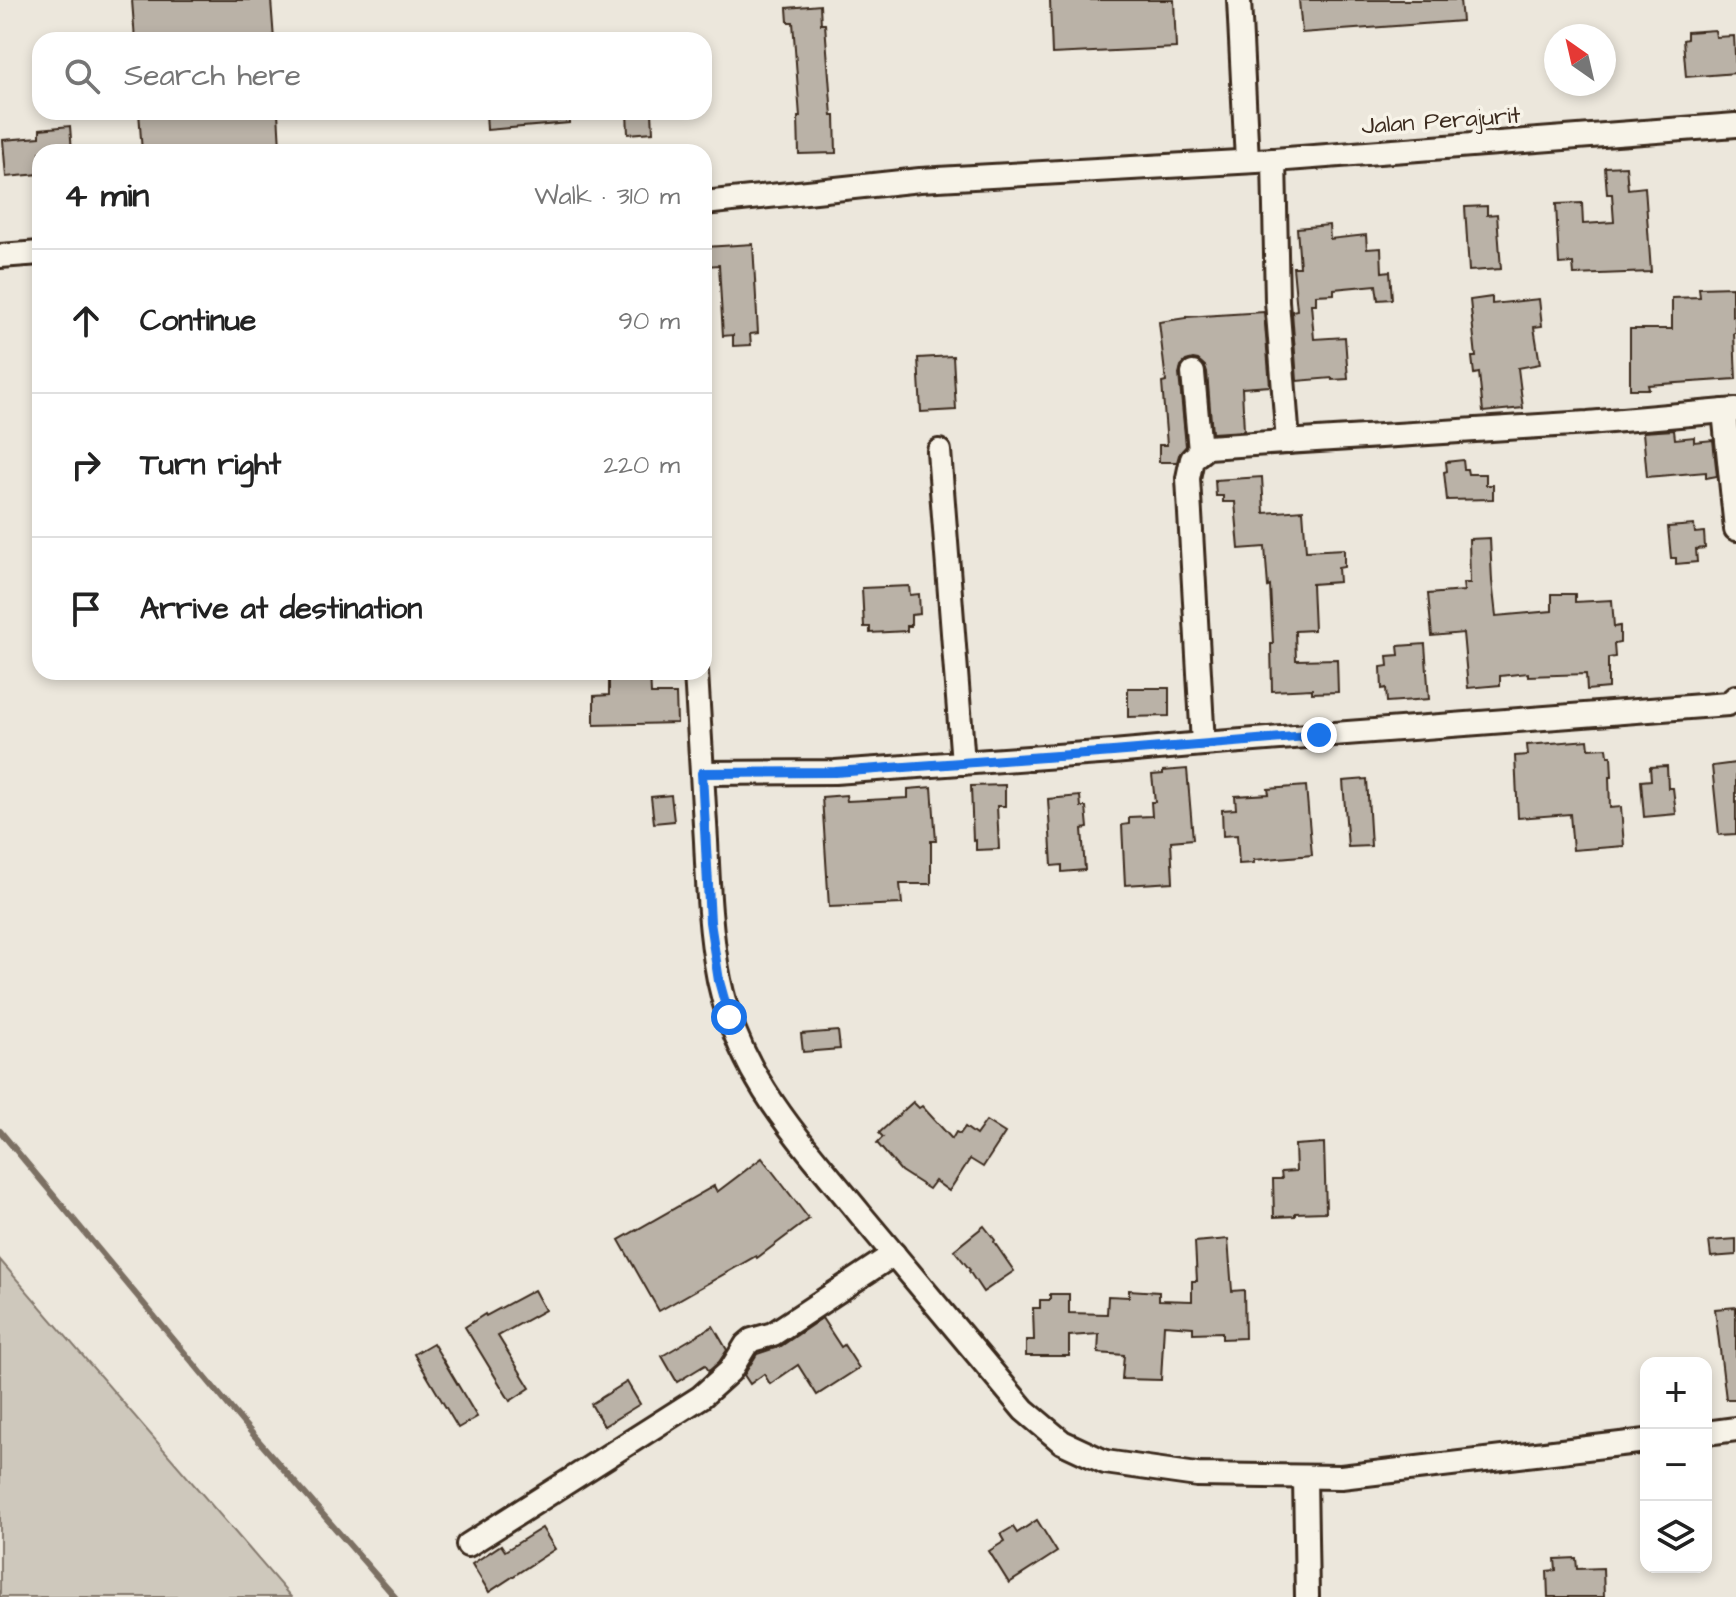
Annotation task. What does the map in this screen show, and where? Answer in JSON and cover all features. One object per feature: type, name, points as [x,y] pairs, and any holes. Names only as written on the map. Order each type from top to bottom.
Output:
[{"type":"street","points":[[1239,0],[1247,161]]},
{"type":"street","name":"Jalan Perajurit","points":[[712,202],[920,180],[1274,160],[1736,125]]},
{"type":"street","points":[[1274,160],[1277,301],[1288,442]]},
{"type":"street","points":[[0,256],[32,254]]},
{"type":"street","points":[[1193,373],[1200,451]]},
{"type":"street","points":[[1203,744],[1188,478],[1192,459],[1207,447],[1730,411],[1736,529]]},
{"type":"street","points":[[939,451],[963,763]]},
{"type":"street","points":[[696,680],[710,922],[719,981],[743,1053],[776,1111],[1024,1410],[1062,1442],[1105,1462],[1197,1475],[1305,1478],[1341,1477],[1640,1442]]},
{"type":"street","points":[[702,773],[835,772],[963,763],[1728,704],[1736,697]]},
{"type":"street","points":[[468,1545],[701,1397],[730,1371],[752,1340],[773,1334],[894,1254]]},
{"type":"street","points":[[1712,1432],[1736,1429]]},
{"type":"street","points":[[1305,1478],[1307,1597]]},
{"type":"shaded area","points":[[0,1260],[291,1597],[0,1597]]},
{"type":"building","points":[[132,0],[271,0],[273,32],[134,32]]},
{"type":"building","points":[[1050,0],[1174,0],[1176,48],[1052,54]]},
{"type":"building","points":[[1299,0],[1460,0],[1462,21],[1302,33]]},
{"type":"building","points":[[820,5],[821,24],[825,24],[832,116],[835,116],[836,153],[799,154],[800,117],[793,22],[788,22],[787,8]]},
{"type":"building","points":[[1715,30],[1716,37],[1734,36],[1736,73],[1686,77],[1683,40],[1687,39],[1687,32]]},
{"type":"building","points":[[140,120],[278,120],[280,144],[141,144]]},
{"type":"building","points":[[486,120],[569,120],[569,123],[487,130]]},
{"type":"building","points":[[627,120],[652,120],[653,132],[628,134]]},
{"type":"building","points":[[70,126],[71,144],[32,144],[32,175],[6,177],[3,140],[40,137],[40,129]]},
{"type":"building","points":[[1626,166],[1628,189],[1645,187],[1651,272],[1574,275],[1573,263],[1559,264],[1556,204],[1582,203],[1583,224],[1614,222],[1612,194],[1607,194],[1605,167]]},
{"type":"building","points":[[1487,206],[1487,215],[1497,214],[1501,269],[1469,271],[1465,207]]},
{"type":"building","points":[[1329,225],[1330,239],[1366,235],[1367,249],[1381,248],[1382,272],[1390,271],[1392,299],[1378,300],[1376,285],[1334,289],[1334,294],[1316,295],[1316,304],[1311,304],[1314,339],[1345,337],[1348,379],[1297,381],[1292,311],[1297,310],[1293,267],[1300,267],[1297,228]]},
{"type":"building","points":[[753,244],[758,333],[750,334],[751,345],[733,346],[733,335],[723,336],[719,265],[712,266],[712,247]]},
{"type":"building","points":[[1732,287],[1736,379],[1630,389],[1630,329],[1672,329],[1672,298],[1700,297],[1699,288]]},
{"type":"building","points":[[1492,297],[1492,304],[1539,299],[1542,326],[1534,327],[1540,364],[1518,368],[1523,408],[1483,412],[1479,373],[1474,374],[1472,357],[1476,357],[1470,300]]},
{"type":"building","points":[[1264,312],[1270,386],[1242,388],[1244,431],[1212,433],[1205,366],[1198,360],[1186,361],[1179,374],[1186,446],[1177,462],[1159,462],[1159,445],[1167,445],[1162,383],[1166,382],[1159,322],[1186,317]]},
{"type":"building","points":[[953,356],[956,410],[921,412],[918,358]]},
{"type":"building","points":[[1674,430],[1675,439],[1694,437],[1694,442],[1713,440],[1717,476],[1706,478],[1706,472],[1647,477],[1643,432]]},
{"type":"building","points":[[1463,460],[1468,474],[1486,474],[1486,485],[1493,485],[1493,499],[1447,500],[1446,462]]},
{"type":"building","points":[[1262,477],[1264,513],[1303,510],[1306,551],[1344,549],[1344,567],[1338,568],[1339,582],[1312,584],[1314,630],[1295,631],[1296,660],[1337,659],[1338,692],[1312,693],[1312,689],[1272,691],[1273,644],[1265,547],[1239,549],[1235,502],[1223,502],[1223,496],[1216,496],[1215,480]]},
{"type":"building","points":[[1694,525],[1695,533],[1704,532],[1705,548],[1696,549],[1697,562],[1676,564],[1676,558],[1671,558],[1668,527]]},
{"type":"building","points":[[1490,538],[1496,616],[1552,611],[1552,594],[1575,594],[1575,602],[1612,600],[1614,627],[1620,626],[1620,643],[1614,644],[1615,657],[1608,658],[1608,688],[1587,690],[1586,674],[1528,676],[1528,673],[1500,676],[1500,685],[1468,688],[1463,633],[1432,636],[1428,594],[1464,591],[1463,583],[1470,583],[1469,539]]},
{"type":"building","points":[[909,586],[910,595],[919,594],[920,614],[911,615],[911,626],[907,626],[907,631],[870,633],[870,627],[864,627],[862,588]]},
{"type":"building","points":[[1425,644],[1429,699],[1387,702],[1386,688],[1382,689],[1381,667],[1388,666],[1387,656],[1399,655],[1398,646]]},
{"type":"building","points":[[609,680],[650,680],[651,694],[676,694],[677,723],[594,725],[594,696],[609,695]]},
{"type":"building","points":[[1128,688],[1169,688],[1169,716],[1128,717]]},
{"type":"building","points":[[1588,740],[1589,749],[1607,748],[1608,756],[1611,756],[1610,808],[1621,807],[1624,846],[1573,850],[1570,814],[1518,818],[1515,756],[1528,755],[1527,745]]},
{"type":"building","points":[[1736,763],[1736,834],[1719,835],[1712,766]]},
{"type":"building","points":[[1667,766],[1668,788],[1673,788],[1676,814],[1644,817],[1641,781],[1651,780],[1650,767]]},
{"type":"building","points":[[1187,769],[1193,839],[1171,841],[1173,882],[1125,885],[1122,825],[1129,824],[1129,817],[1152,816],[1151,802],[1155,802],[1152,775]]},
{"type":"building","points":[[1367,779],[1371,846],[1348,847],[1343,781]]},
{"type":"building","points":[[1005,785],[1005,806],[997,806],[999,849],[976,850],[971,786]]},
{"type":"building","points":[[1306,786],[1312,855],[1239,864],[1237,835],[1223,836],[1222,810],[1236,809],[1235,796],[1269,794],[1268,789]]},
{"type":"building","points":[[932,787],[936,841],[931,841],[931,884],[900,884],[902,904],[829,907],[822,797],[846,795],[847,801],[908,798],[908,789]]},
{"type":"building","points":[[671,795],[674,821],[654,823],[651,797]]},
{"type":"building","points":[[1080,796],[1081,807],[1086,807],[1088,828],[1082,829],[1085,870],[1062,872],[1062,865],[1052,866],[1048,799]]},
{"type":"building","points":[[838,1031],[840,1049],[803,1052],[801,1034]]},
{"type":"building","points":[[913,1102],[919,1108],[922,1106],[952,1139],[956,1132],[960,1134],[965,1127],[976,1135],[986,1121],[1005,1133],[983,1167],[970,1159],[949,1191],[935,1181],[929,1189],[901,1171],[877,1143],[883,1137],[879,1133]]},
{"type":"building","points":[[1324,1143],[1326,1212],[1274,1217],[1273,1179],[1282,1179],[1281,1172],[1296,1171],[1295,1145]]},
{"type":"building","points":[[762,1158],[809,1219],[757,1258],[659,1311],[619,1240],[714,1186],[717,1192]]},
{"type":"building","points":[[984,1226],[1014,1271],[983,1292],[954,1250]]},
{"type":"building","points":[[1228,1239],[1232,1291],[1244,1290],[1245,1338],[1222,1339],[1222,1332],[1193,1333],[1193,1327],[1164,1325],[1161,1380],[1122,1379],[1124,1355],[1098,1353],[1099,1334],[1069,1336],[1069,1356],[1026,1356],[1026,1340],[1034,1340],[1033,1308],[1040,1308],[1040,1300],[1050,1300],[1050,1294],[1069,1294],[1069,1313],[1107,1314],[1108,1296],[1129,1297],[1129,1290],[1159,1292],[1159,1300],[1192,1301],[1192,1281],[1197,1281],[1195,1242]]},
{"type":"building","points":[[1736,1239],[1736,1255],[1711,1257],[1709,1241]]},
{"type":"building","points":[[534,1290],[545,1310],[498,1336],[530,1388],[510,1401],[465,1327]]},
{"type":"building","points":[[1736,1307],[1736,1399],[1726,1399],[1715,1309]]},
{"type":"building","points":[[822,1318],[859,1368],[817,1395],[798,1365],[770,1384],[764,1374],[750,1384],[744,1375],[757,1354],[781,1346]]},
{"type":"building","points":[[713,1326],[727,1350],[709,1371],[705,1365],[677,1382],[662,1356]]},
{"type":"building","points":[[433,1343],[477,1417],[458,1428],[414,1354]]},
{"type":"building","points":[[627,1382],[640,1404],[604,1426],[591,1404]]},
{"type":"building","points":[[1037,1520],[1057,1552],[1009,1583],[989,1551],[1005,1541],[1001,1534],[1013,1527],[1017,1533]]},
{"type":"building","points":[[542,1528],[555,1549],[489,1592],[472,1564],[501,1545],[505,1551]]},
{"type":"building","points":[[1576,1558],[1577,1569],[1603,1568],[1604,1597],[1548,1597],[1547,1571],[1556,1570],[1555,1559]]},
{"type":"waterway","points":[[0,1131],[244,1424],[395,1597]]},
{"type":"route","points":[[729,1017],[719,981],[710,922],[702,773],[835,772],[1319,735]]}]
